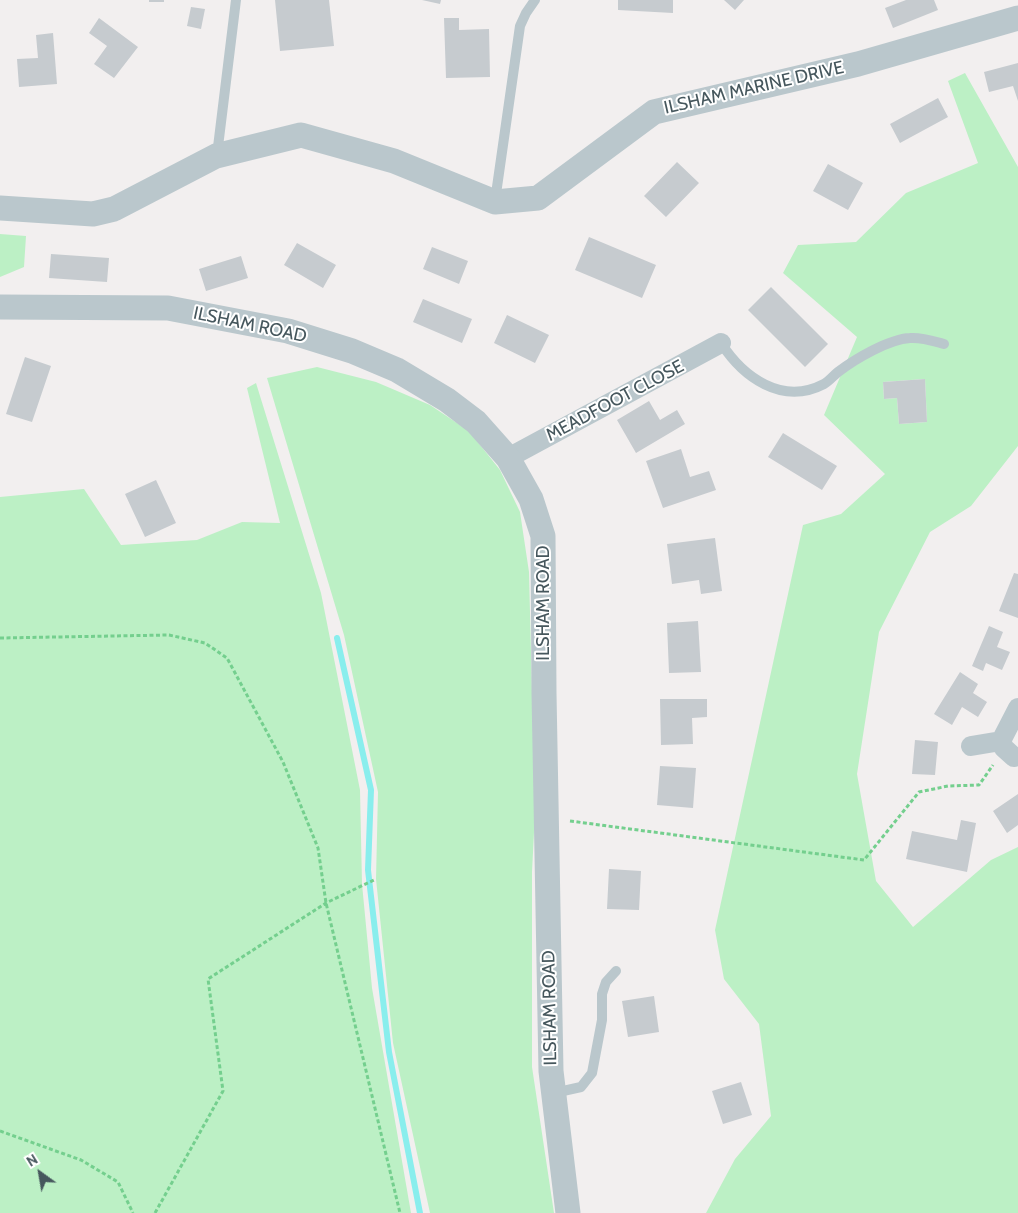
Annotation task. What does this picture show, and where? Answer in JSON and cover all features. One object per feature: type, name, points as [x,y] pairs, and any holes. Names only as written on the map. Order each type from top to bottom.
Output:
[{"type":"street","name":"ILSHAM MARINE DRIVE","points":[[0,208],[93,214],[114,210],[216,156],[301,135],[394,161],[495,202],[538,198],[654,112],[858,64],[1018,18]]},
{"type":"street","name":"ILSHAM ROAD","points":[[0,307],[168,308],[297,334],[352,351],[397,370],[447,400],[476,422],[508,458],[530,499],[543,536],[551,1062],[568,1213]]},
{"type":"street","name":"MEADFOOT CLOSE","points":[[508,458],[721,343]]},
{"type":"street","points":[[970,746],[1006,749],[1018,708]]},
{"type":"lane","points":[[216,156],[236,0]]},
{"type":"lane","points":[[495,202],[520,26],[535,0]]},
{"type":"lane","points":[[721,343],[733,361],[744,372],[771,387],[798,392],[826,383],[856,360],[897,341],[921,338],[944,344]]},
{"type":"lane","points":[[554,1093],[581,1087],[592,1073],[602,1020],[602,994],[606,982],[616,971]]},
{"type":"path","points":[[0,638],[169,635],[205,643],[227,658],[283,762],[318,848],[326,903],[400,1213]]},
{"type":"path","points":[[547,818],[864,860],[919,792],[948,786],[980,785],[1006,749]]},
{"type":"path","points":[[155,1213],[223,1091],[208,979],[326,903],[362,884],[376,879]]},
{"type":"path","points":[[0,1131],[81,1160],[118,1182],[133,1213]]},
{"type":"green space","points":[[965,73],[1018,167],[1018,446],[971,506],[930,532],[879,632],[857,774],[876,881],[913,927],[991,860],[1018,847],[1018,1213],[706,1213],[735,1159],[771,1116],[759,1024],[724,979],[715,930],[803,525],[841,514],[885,474],[824,415],[857,337],[783,273],[798,245],[856,242],[906,193],[978,163],[948,81]],"holes":[[[925,379],[927,422],[899,424],[897,398],[884,399],[883,382]]]},
{"type":"green space","points":[[0,234],[26,236],[24,267],[0,277]]},
{"type":"green space","points":[[317,367],[376,382],[430,405],[469,431],[500,470],[520,512],[529,572],[535,813],[532,872],[532,1067],[554,1213],[430,1213],[393,1043],[376,879],[378,792],[344,635],[267,378]]},
{"type":"green space","points":[[256,383],[321,593],[360,790],[362,884],[372,988],[411,1213],[0,1213],[0,497],[84,489],[121,545],[197,540],[242,522],[280,523],[247,388]]},
{"type":"building","points":[[149,0],[164,0],[164,2],[149,2]]},
{"type":"building","points":[[275,0],[329,0],[334,46],[280,51]]},
{"type":"building","points":[[422,0],[441,0],[440,4]]},
{"type":"building","points":[[618,0],[673,0],[673,13],[618,10]]},
{"type":"building","points":[[724,0],[744,0],[735,10]]},
{"type":"building","points":[[906,0],[934,0],[938,10],[893,28],[885,8]]},
{"type":"building","points":[[191,7],[205,9],[201,29],[187,26]]},
{"type":"building","points":[[99,18],[138,47],[114,78],[94,64],[107,46],[89,33]]},
{"type":"building","points":[[444,18],[459,18],[459,30],[489,29],[490,77],[446,78]]},
{"type":"building","points":[[53,33],[57,84],[19,87],[17,59],[38,58],[36,35]]},
{"type":"building","points":[[1018,63],[1018,101],[1013,86],[989,92],[984,72]]},
{"type":"building","points":[[938,98],[948,117],[900,143],[890,124]]},
{"type":"building","points":[[677,162],[699,183],[666,217],[644,196]]},
{"type":"building","points":[[828,164],[863,183],[848,210],[813,191]]},
{"type":"building","points":[[589,237],[656,265],[642,298],[575,270]]},
{"type":"building","points":[[297,243],[336,265],[323,288],[284,265]]},
{"type":"building","points":[[432,247],[468,261],[459,284],[423,269]]},
{"type":"building","points":[[51,254],[109,258],[107,282],[49,278]]},
{"type":"building","points":[[241,256],[248,278],[206,291],[199,269]]},
{"type":"building","points":[[771,287],[828,344],[805,367],[748,310]]},
{"type":"building","points":[[423,299],[472,319],[462,343],[413,322]]},
{"type":"building","points":[[507,315],[549,335],[535,363],[494,343]]},
{"type":"building","points":[[25,357],[51,366],[32,422],[6,414]]},
{"type":"building","points":[[925,379],[927,422],[899,424],[897,398],[884,399],[883,382]]},
{"type":"building","points":[[649,401],[660,420],[677,410],[685,424],[636,453],[617,420]]},
{"type":"building","points":[[783,433],[837,466],[822,490],[768,457]]},
{"type":"building","points":[[681,449],[690,477],[709,471],[716,490],[663,508],[646,461]]},
{"type":"building","points":[[156,480],[176,523],[145,537],[125,494]]},
{"type":"building","points":[[715,538],[722,591],[701,594],[699,580],[672,584],[667,544]]},
{"type":"building","points":[[1014,573],[1018,574],[1018,618],[999,611]]},
{"type":"building","points":[[698,621],[701,672],[669,673],[667,623]]},
{"type":"building","points":[[989,626],[1003,632],[997,647],[1010,652],[1002,670],[986,663],[983,671],[972,666]]},
{"type":"building","points":[[960,672],[978,684],[973,693],[987,702],[978,717],[962,707],[952,725],[934,714]]},
{"type":"building","points":[[660,699],[707,699],[707,717],[692,718],[693,744],[661,745]]},
{"type":"building","points":[[915,740],[938,742],[935,775],[912,774]]},
{"type":"building","points":[[660,766],[696,768],[693,808],[657,805]]},
{"type":"building","points":[[1018,794],[1018,825],[1007,833],[993,811]]},
{"type":"building","points":[[961,820],[976,823],[967,872],[906,859],[912,831],[957,840]]},
{"type":"building","points":[[609,869],[641,871],[639,910],[607,909]]},
{"type":"building","points":[[654,996],[659,1032],[628,1037],[622,1001]]},
{"type":"building","points":[[741,1082],[752,1115],[723,1124],[712,1091]]},
{"type":"waterway","points":[[337,638],[371,790],[368,870],[389,1052],[420,1213]]}]
